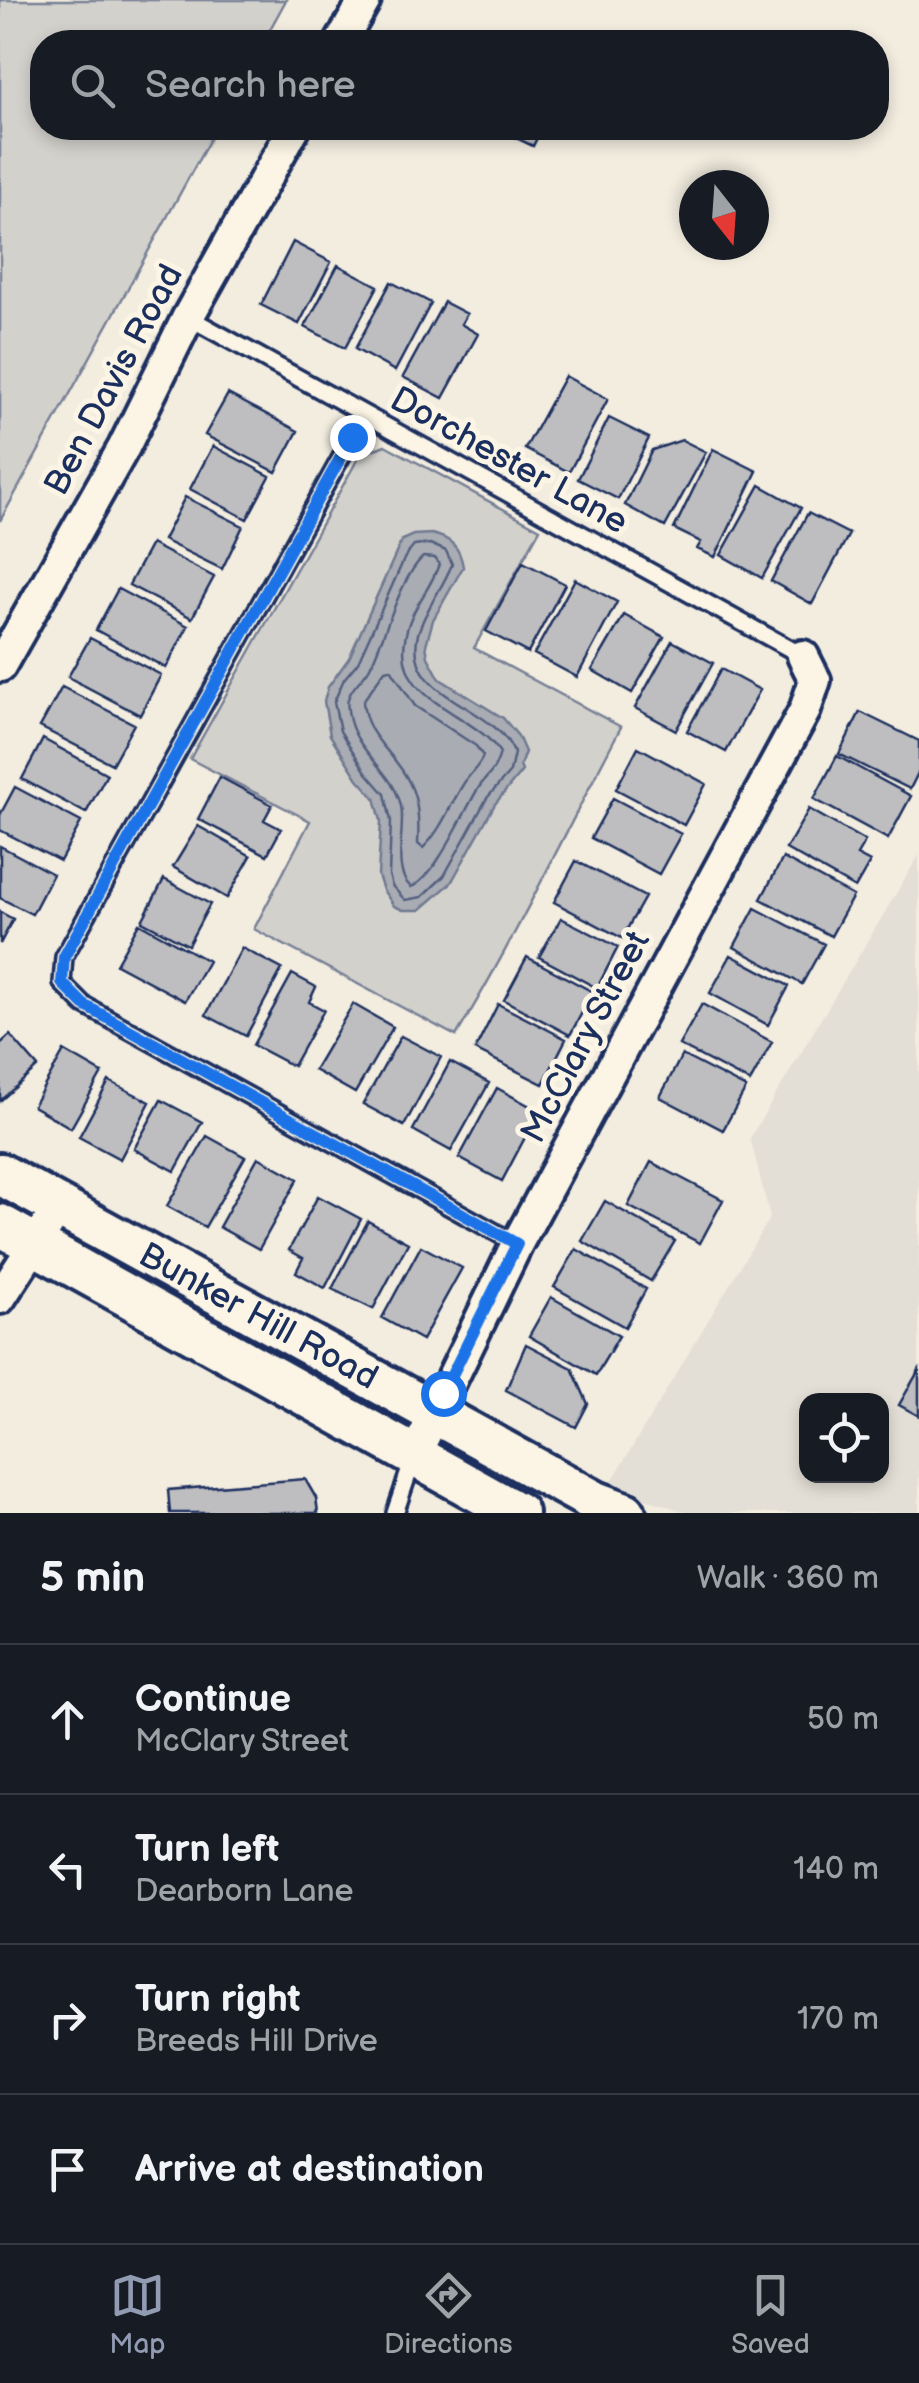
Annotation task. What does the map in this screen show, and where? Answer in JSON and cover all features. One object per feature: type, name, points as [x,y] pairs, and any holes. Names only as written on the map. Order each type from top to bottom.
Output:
[{"type":"main road","name":"Bunker Hill Road","points":[[0,1174],[596,1502],[626,1513]]},
{"type":"main road","name":"Bunker Hill Road","points":[[0,1225],[517,1513]]},
{"type":"street","points":[[348,30],[365,0]]},
{"type":"street","name":"Ben Davis Road","points":[[0,666],[124,447],[188,317],[287,140]]},
{"type":"street","name":"McClary Street","points":[[414,1457],[517,1244],[804,710],[815,680],[802,656]]},
{"type":"street","points":[[0,1298],[59,1207]]},
{"type":"lane","name":"Dorchester Lane","points":[[188,317],[802,656]]},
{"type":"lane","points":[[364,416],[64,957],[62,983],[84,1005],[517,1244]]},
{"type":"lane","points":[[395,1513],[414,1457]]},
{"type":"shaded area","points":[[0,0],[286,0],[270,30],[30,30],[30,140],[209,140],[0,521]]},
{"type":"shaded area","points":[[385,445],[540,529],[474,648],[621,727],[521,921],[456,1036],[254,929],[310,821],[190,759],[360,455]]},
{"type":"shaded area","points":[[919,855],[919,1513],[688,1513],[609,1486],[770,1217],[750,1138]]},
{"type":"water","points":[[431,534],[453,544],[463,567],[433,620],[426,645],[428,657],[440,679],[503,718],[525,752],[522,771],[495,804],[451,883],[420,910],[403,910],[394,906],[378,876],[381,821],[375,798],[330,735],[324,701],[328,687],[349,658],[402,540]]},
{"type":"building","points":[[293,242],[331,262],[299,324],[261,305]]},
{"type":"building","points":[[338,265],[378,286],[345,348],[305,327]]},
{"type":"building","points":[[391,282],[431,303],[395,371],[355,349]]},
{"type":"building","points":[[444,302],[467,314],[461,324],[478,334],[443,398],[403,377]]},
{"type":"building","points":[[565,376],[608,399],[569,472],[525,449]]},
{"type":"building","points":[[228,394],[298,431],[276,472],[205,435]]},
{"type":"building","points":[[609,418],[649,438],[618,499],[578,479]]},
{"type":"building","points":[[682,440],[706,452],[665,527],[625,505],[652,450]]},
{"type":"building","points":[[213,446],[270,476],[247,519],[190,489]]},
{"type":"building","points":[[713,449],[757,471],[715,557],[697,549],[701,542],[674,529]]},
{"type":"building","points":[[760,485],[801,508],[762,578],[721,555]]},
{"type":"building","points":[[185,497],[243,526],[222,569],[163,540]]},
{"type":"building","points":[[808,513],[849,534],[812,604],[771,581]]},
{"type":"building","points":[[151,544],[214,577],[192,618],[129,585]]},
{"type":"building","points":[[523,562],[565,584],[528,653],[486,631]]},
{"type":"building","points":[[575,579],[617,602],[577,677],[534,654]]},
{"type":"building","points":[[118,589],[188,626],[166,668],[96,630]]},
{"type":"building","points":[[624,615],[664,637],[632,693],[592,670]]},
{"type":"building","points":[[90,638],[161,675],[140,715],[68,677]]},
{"type":"building","points":[[672,641],[713,663],[676,730],[635,708]]},
{"type":"building","points":[[721,669],[760,690],[726,752],[687,731]]},
{"type":"building","points":[[62,687],[134,724],[112,764],[40,727]]},
{"type":"building","points":[[860,712],[919,741],[919,771],[910,789],[839,754]]},
{"type":"building","points":[[43,739],[107,774],[86,813],[22,779]]},
{"type":"building","points":[[638,747],[706,784],[684,825],[616,789]]},
{"type":"building","points":[[837,756],[911,796],[888,839],[814,799]]},
{"type":"building","points":[[220,777],[272,805],[264,820],[281,829],[267,855],[198,819]]},
{"type":"building","points":[[15,787],[81,822],[60,861],[0,830],[0,815]]},
{"type":"building","points":[[613,798],[681,834],[659,874],[591,838]]},
{"type":"building","points":[[809,809],[865,841],[857,855],[870,862],[855,888],[786,849]]},
{"type":"building","points":[[198,826],[251,856],[227,898],[173,867]]},
{"type":"building","points":[[0,846],[53,874],[32,914],[0,898]]},
{"type":"building","points":[[783,858],[853,896],[831,936],[761,899]]},
{"type":"building","points":[[576,861],[645,897],[622,938],[554,902]]},
{"type":"building","points":[[164,879],[210,904],[188,945],[142,921]]},
{"type":"building","points":[[755,908],[824,944],[802,984],[734,947]]},
{"type":"building","points":[[0,912],[13,919],[0,944]]},
{"type":"building","points":[[561,918],[618,947],[597,988],[539,957]]},
{"type":"building","points":[[139,923],[208,961],[185,1001],[116,964]]},
{"type":"building","points":[[242,948],[282,969],[246,1036],[206,1015]]},
{"type":"building","points":[[731,955],[789,986],[768,1025],[710,993]]},
{"type":"building","points":[[527,957],[593,992],[570,1035],[504,1000]]},
{"type":"building","points":[[292,974],[316,987],[309,1002],[324,1010],[293,1066],[253,1045]]},
{"type":"building","points":[[353,1004],[393,1027],[355,1093],[314,1070]]},
{"type":"building","points":[[498,1004],[566,1039],[543,1084],[475,1050]]},
{"type":"building","points":[[702,1004],[772,1042],[750,1082],[679,1045]]},
{"type":"building","points":[[10,1035],[38,1067],[0,1101],[0,1044]]},
{"type":"building","points":[[401,1036],[441,1057],[404,1126],[363,1104]]},
{"type":"building","points":[[64,1051],[102,1073],[71,1128],[33,1106]]},
{"type":"building","points":[[682,1055],[746,1088],[723,1130],[660,1097]]},
{"type":"building","points":[[450,1062],[489,1083],[451,1151],[413,1130]]},
{"type":"building","points":[[109,1081],[150,1102],[120,1159],[79,1137]]},
{"type":"building","points":[[497,1088],[539,1111],[502,1181],[459,1158]]},
{"type":"building","points":[[161,1100],[202,1122],[175,1171],[134,1149]]},
{"type":"building","points":[[207,1136],[245,1157],[205,1227],[167,1206]]},
{"type":"building","points":[[258,1157],[298,1179],[259,1249],[219,1227]]},
{"type":"building","points":[[651,1162],[723,1200],[700,1243],[628,1206]]},
{"type":"building","points":[[318,1196],[361,1219],[325,1288],[296,1272],[303,1258],[289,1250]]},
{"type":"building","points":[[605,1201],[675,1241],[651,1281],[582,1241]]},
{"type":"building","points":[[368,1221],[408,1243],[373,1309],[332,1289]]},
{"type":"building","points":[[421,1246],[462,1268],[422,1340],[382,1318]]},
{"type":"building","points":[[576,1249],[646,1289],[625,1327],[554,1287]]},
{"type":"building","points":[[551,1297],[619,1336],[596,1375],[529,1336]]},
{"type":"building","points":[[526,1344],[572,1368],[588,1404],[576,1427],[506,1390]]},
{"type":"building","points":[[919,1370],[919,1416],[899,1405]]},
{"type":"building","points":[[305,1479],[316,1498],[318,1513],[170,1513],[168,1490]]},
{"type":"route","points":[[352,437],[64,957],[62,983],[84,1005],[517,1244],[443,1393]]}]
